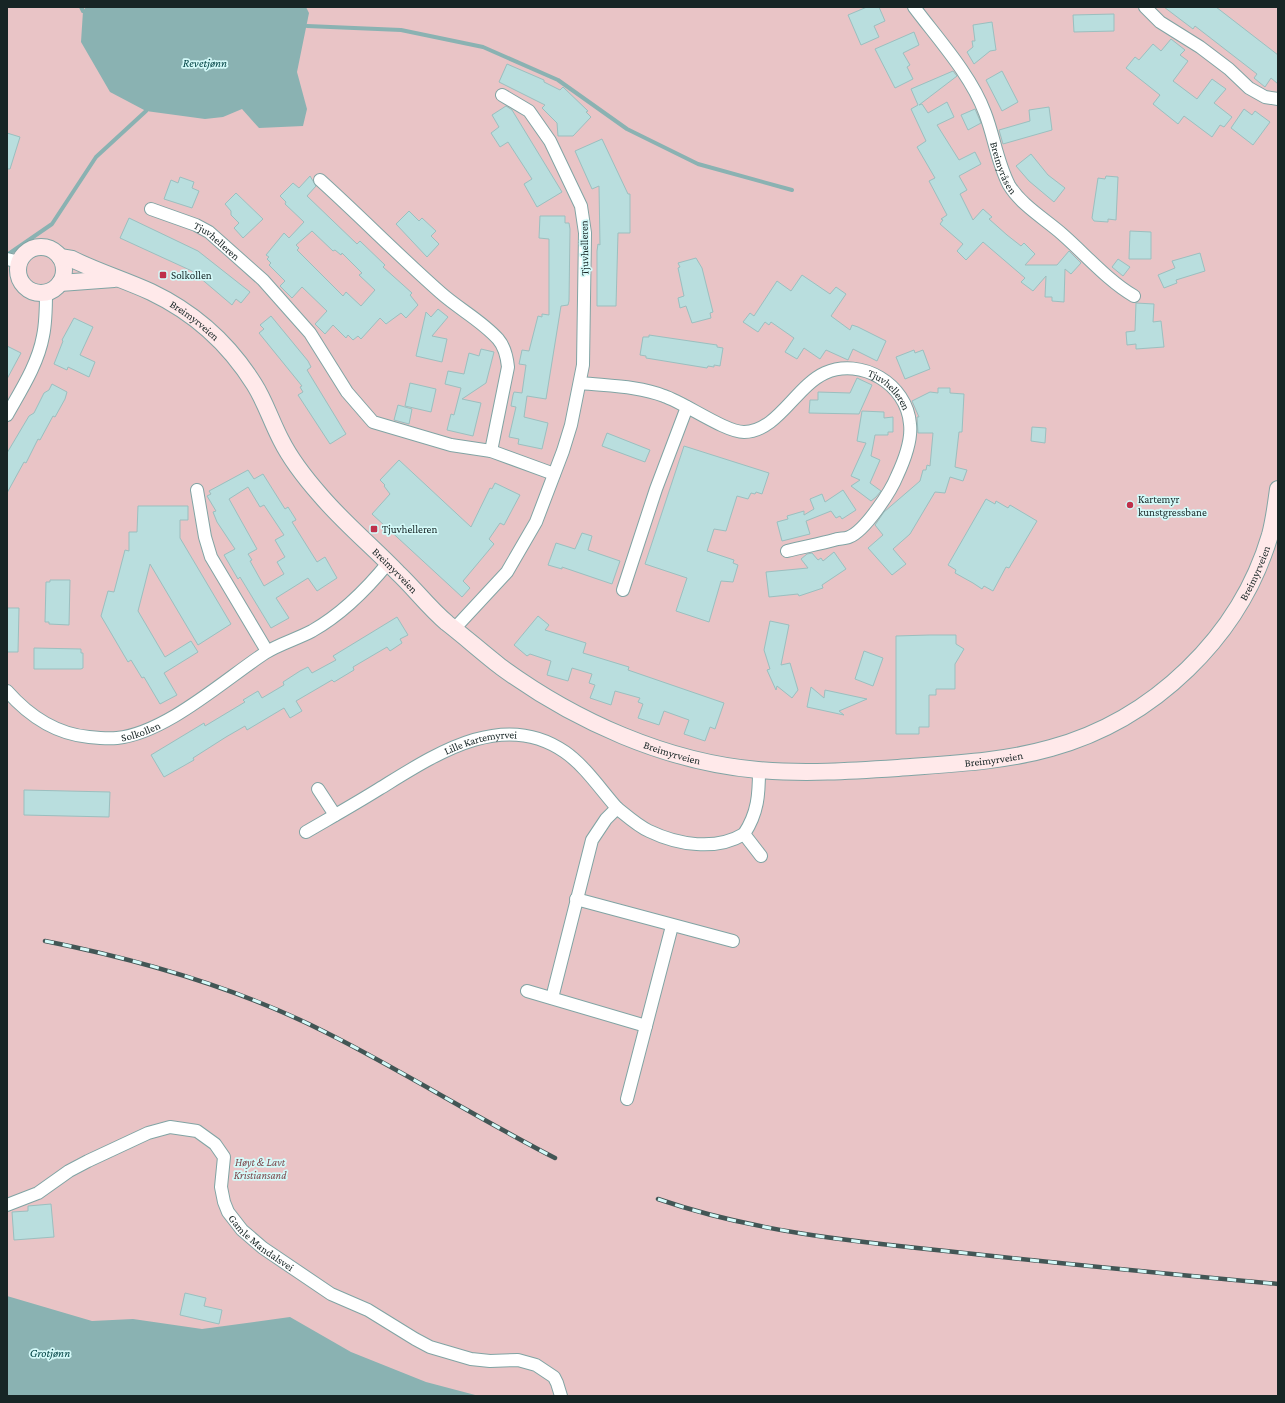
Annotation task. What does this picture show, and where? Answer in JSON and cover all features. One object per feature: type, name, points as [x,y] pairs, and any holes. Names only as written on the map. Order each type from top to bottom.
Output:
[{"type":"street","name":"Breimyråsen","points":[[914,7],[978,97],[985,112],[1004,174],[1013,190],[1120,288],[1134,296]]},
{"type":"street","points":[[1145,7],[1160,22],[1200,47],[1229,69],[1250,88],[1265,97],[1278,98]]},
{"type":"street","name":"Tjuvhelleren","points":[[455,628],[507,572],[536,522],[571,425],[584,365],[585,233],[582,210],[574,189],[550,141],[529,111],[502,95]]},
{"type":"street","points":[[320,180],[413,268],[491,332],[502,345],[507,358],[508,367],[491,451]]},
{"type":"street","name":"Tjuvhelleren","points":[[151,209],[196,225],[209,232],[263,280],[310,333],[347,392],[373,422],[451,445],[491,451],[554,474]]},
{"type":"street","points":[[42,246],[55,251],[60,256],[64,270],[60,283],[54,289],[46,292],[32,291],[21,282],[18,269],[13,260],[28,250],[42,246]]},
{"type":"street","name":"Breimyrveien","points":[[60,256],[72,259],[147,290],[174,304],[203,325],[219,340],[251,379],[262,396],[288,454],[302,474],[332,509],[437,613],[478,649],[519,680],[563,707],[596,724],[639,742],[710,762],[759,770],[853,771],[955,763],[1024,755],[1087,737],[1130,715],[1153,700],[1170,686],[1201,655],[1239,604],[1253,580],[1275,532],[1277,497]]},
{"type":"street","name":"Breimyrveien","points":[[60,283],[118,279]]},
{"type":"street","points":[[7,415],[33,369],[38,354],[45,322],[46,292]]},
{"type":"street","name":"Tjuvhelleren","points":[[581,383],[655,393],[733,430],[743,432],[762,428],[771,421],[795,395],[816,377],[832,370],[843,368],[866,371],[879,377],[896,391],[908,413],[910,434],[898,476],[881,505],[850,537],[787,551]]},
{"type":"street","points":[[623,590],[656,489],[687,407]]},
{"type":"street","points":[[197,490],[205,537],[211,557],[267,651]]},
{"type":"street","name":"Solkollen","points":[[7,691],[31,714],[61,732],[82,737],[116,738],[147,730],[173,716],[267,651],[311,631],[336,615],[368,587],[388,563]]},
{"type":"street","name":"Lille Kartemyrvei","points":[[306,832],[440,752],[467,741],[505,734],[540,740],[566,752],[617,808],[646,829],[675,840],[692,843],[715,844],[744,834]]},
{"type":"street","points":[[759,770],[759,792],[756,809],[744,834],[761,856]]},
{"type":"street","points":[[318,789],[335,816]]},
{"type":"street","points":[[552,998],[592,840],[606,819],[617,808]]},
{"type":"street","points":[[576,899],[672,926],[733,941]]},
{"type":"street","points":[[627,1099],[672,926]]},
{"type":"street","points":[[527,991],[646,1026]]},
{"type":"street","name":"Gamle Mandalsvei","points":[[7,1205],[38,1193],[81,1164],[148,1133],[170,1127],[197,1131],[215,1144],[224,1157],[222,1191],[228,1212],[242,1230],[263,1248],[331,1294],[368,1310],[430,1347],[471,1359],[490,1361],[518,1360],[536,1365],[554,1377],[561,1396]]},
{"type":"green space","name":"Høyt & Lavt Kristiansand","points":[[7,7],[1278,7],[1278,1396],[7,1396]]},
{"type":"water","name":"Revetjønn","points":[[86,7],[306,7],[309,13],[297,72],[307,109],[303,126],[259,128],[242,109],[223,117],[205,119],[146,111],[110,92],[81,42],[83,11]]},
{"type":"water","name":"Grotjønn","points":[[7,1296],[92,1321],[133,1319],[202,1329],[290,1317],[351,1352],[426,1382],[479,1396],[7,1396]]},
{"type":"building","points":[[867,7],[879,7],[885,21],[874,26],[879,37],[861,45],[848,15]]},
{"type":"building","points":[[1164,7],[1216,7],[1278,55],[1278,84],[1271,78],[1265,87],[1254,78],[1257,74],[1195,26],[1193,29]]},
{"type":"building","points":[[1114,14],[1114,31],[1074,32],[1073,15]]},
{"type":"building","points":[[992,22],[996,50],[990,51],[974,64],[967,52],[973,47],[972,41],[975,41],[973,25]]},
{"type":"building","points":[[914,32],[919,45],[903,53],[910,65],[907,67],[913,79],[895,88],[875,49]]},
{"type":"building","points":[[1171,39],[1185,50],[1180,55],[1188,61],[1173,81],[1197,99],[1212,79],[1226,89],[1214,103],[1232,117],[1224,127],[1220,125],[1212,137],[1184,116],[1178,124],[1153,104],[1160,95],[1126,68],[1135,57],[1139,60],[1153,44],[1161,51]]},
{"type":"building","points":[[507,64],[544,80],[544,82],[560,90],[563,87],[588,111],[586,112],[591,117],[573,136],[558,136],[557,123],[542,108],[545,105],[499,82]]},
{"type":"building","points":[[953,71],[957,76],[919,105],[922,104],[928,113],[947,102],[954,117],[937,125],[959,160],[975,152],[981,164],[959,176],[967,190],[960,194],[973,220],[983,209],[992,217],[989,219],[1007,235],[1021,246],[1024,243],[1035,254],[1025,265],[1057,265],[1069,251],[1081,263],[1071,274],[1065,269],[1064,302],[1052,301],[1052,297],[1045,297],[1046,276],[1033,291],[1021,282],[1025,278],[983,242],[966,260],[957,251],[963,244],[940,224],[943,220],[941,219],[947,215],[929,181],[935,178],[917,147],[926,141],[911,109],[918,105],[911,89]]},
{"type":"building","points":[[1002,71],[1018,102],[1002,111],[986,80]]},
{"type":"building","points":[[506,106],[512,110],[562,192],[537,207],[524,184],[532,179],[508,142],[500,147],[491,133],[499,127],[492,115]]},
{"type":"building","points":[[1049,107],[1052,130],[1003,144],[999,130],[1030,121],[1029,110]]},
{"type":"building","points":[[975,109],[981,123],[968,130],[961,115]]},
{"type":"building","points":[[1244,109],[1252,115],[1255,111],[1270,122],[1253,145],[1231,128]]},
{"type":"building","points":[[7,133],[20,137],[10,169],[7,169]]},
{"type":"building","points":[[602,139],[628,194],[630,194],[630,233],[618,233],[616,306],[597,306],[597,251],[598,244],[600,245],[599,186],[592,189],[575,151]]},
{"type":"building","points":[[1031,154],[1048,175],[1065,188],[1054,202],[1029,181],[1016,166]]},
{"type":"building","points":[[310,176],[316,186],[307,196],[357,244],[360,241],[385,265],[383,267],[412,293],[410,295],[418,305],[406,318],[401,313],[386,324],[380,318],[361,339],[358,336],[353,340],[348,335],[346,338],[333,325],[325,334],[315,324],[327,311],[302,287],[292,298],[280,286],[285,281],[269,265],[271,263],[267,259],[269,257],[266,255],[284,233],[289,238],[304,222],[285,204],[286,202],[280,196],[293,183],[299,188]],"holes":[[[312,231],[333,251],[335,250],[341,255],[342,253],[362,273],[359,275],[375,290],[361,306],[346,292],[343,296],[297,250],[299,248],[296,245]]]},
{"type":"building","points":[[1106,176],[1118,177],[1116,220],[1108,219],[1108,222],[1094,221],[1092,218],[1098,178],[1105,179]]},
{"type":"building","points":[[180,177],[194,182],[192,188],[199,191],[192,208],[164,199],[171,180],[178,183]]},
{"type":"building","points":[[236,193],[263,219],[243,238],[234,228],[239,223],[231,215],[231,211],[225,204]]},
{"type":"building","points":[[409,211],[419,221],[422,218],[436,231],[431,236],[439,244],[427,257],[396,224]]},
{"type":"building","points":[[540,216],[565,216],[565,223],[569,223],[570,229],[569,301],[568,305],[561,306],[546,399],[527,396],[524,417],[548,423],[542,449],[518,444],[519,439],[509,437],[516,407],[511,406],[513,395],[514,392],[522,393],[526,365],[519,364],[522,350],[529,351],[538,316],[542,317],[542,314],[549,315],[549,239],[539,238]]},
{"type":"building","points":[[129,218],[198,251],[250,292],[241,303],[236,299],[232,305],[192,271],[120,238]]},
{"type":"building","points":[[1130,231],[1151,232],[1151,259],[1129,259]]},
{"type":"building","points":[[1200,253],[1205,271],[1176,280],[1177,283],[1164,288],[1158,275],[1175,268],[1172,261]]},
{"type":"building","points":[[696,258],[702,268],[713,312],[710,313],[711,318],[692,323],[686,306],[680,308],[678,298],[684,296],[678,268],[680,267],[678,263]]},
{"type":"building","points":[[1118,259],[1130,267],[1123,276],[1112,267]]},
{"type":"building","points":[[802,275],[830,294],[836,287],[846,294],[831,316],[850,330],[852,325],[886,341],[877,361],[853,349],[848,360],[826,350],[820,359],[804,348],[797,359],[785,352],[794,338],[771,322],[769,325],[765,322],[758,332],[743,322],[750,313],[754,316],[777,281],[791,291]]},
{"type":"building","points":[[1136,303],[1154,304],[1153,322],[1161,321],[1164,347],[1136,349],[1136,344],[1127,345],[1126,332],[1135,331]]},
{"type":"building","points":[[438,309],[448,317],[432,336],[447,339],[442,362],[416,356],[426,312],[431,317]]},
{"type":"building","points":[[271,316],[308,361],[311,367],[307,370],[346,434],[330,444],[298,395],[303,392],[300,387],[302,386],[259,333],[264,329],[260,325]]},
{"type":"building","points":[[74,318],[93,327],[80,355],[95,362],[89,377],[68,367],[67,370],[54,364],[63,341],[62,340]]},
{"type":"building","points":[[649,335],[717,345],[717,347],[723,348],[720,366],[714,365],[714,367],[708,366],[707,368],[646,358],[646,356],[640,355],[643,337],[649,337]]},
{"type":"building","points":[[7,346],[21,353],[7,379]]},
{"type":"building","points":[[481,349],[494,352],[486,383],[462,399],[481,403],[473,436],[447,430],[451,414],[454,415],[461,388],[445,384],[448,371],[464,374],[469,353],[479,356]]},
{"type":"building","points":[[914,350],[915,353],[923,350],[930,369],[905,379],[896,357]]},
{"type":"building","points":[[857,378],[872,385],[859,414],[809,413],[810,400],[818,400],[818,392],[850,393]]},
{"type":"building","points":[[410,383],[436,389],[431,412],[405,406]]},
{"type":"building","points":[[52,384],[67,392],[65,399],[55,417],[53,416],[40,440],[38,439],[26,463],[24,462],[7,493],[7,453],[29,416],[34,413],[44,393],[49,390]]},
{"type":"building","points":[[938,388],[950,388],[950,393],[964,394],[962,432],[959,432],[955,467],[967,470],[963,481],[950,477],[945,493],[935,492],[910,534],[893,549],[906,564],[892,575],[868,548],[883,535],[875,525],[884,512],[920,481],[923,470],[926,470],[927,465],[930,466],[933,433],[918,433],[917,417],[919,417],[912,401],[930,392],[938,393]]},
{"type":"building","points":[[398,405],[412,409],[409,424],[394,420]]},
{"type":"building","points":[[862,411],[884,412],[884,418],[893,417],[893,432],[888,432],[888,435],[875,435],[871,456],[880,460],[870,483],[881,491],[871,501],[851,486],[860,480],[851,476],[866,443],[857,441]]},
{"type":"building","points":[[1032,427],[1046,428],[1045,443],[1031,441]]},
{"type":"building","points":[[607,433],[650,450],[645,462],[602,446]]},
{"type":"building","points":[[684,446],[769,473],[762,494],[756,492],[755,494],[751,493],[748,499],[737,496],[726,531],[714,529],[707,551],[734,560],[733,563],[738,565],[733,582],[721,581],[709,622],[676,611],[687,578],[645,564]]},
{"type":"building","points":[[399,460],[471,527],[490,488],[492,489],[495,483],[520,495],[504,525],[500,523],[489,539],[494,544],[463,581],[470,588],[462,597],[372,514],[390,494],[380,480]]},
{"type":"building","points":[[248,470],[254,479],[263,474],[285,509],[288,507],[295,518],[296,520],[292,522],[317,562],[325,557],[337,578],[317,591],[308,578],[276,598],[289,618],[271,628],[240,577],[238,579],[224,555],[235,549],[217,522],[213,512],[216,511],[207,496],[211,494],[209,491]],"holes":[[[248,487],[260,507],[264,505],[284,535],[275,540],[285,557],[277,562],[284,574],[264,586],[250,561],[252,560],[248,554],[257,549],[229,499]]]},
{"type":"building","points":[[843,490],[856,510],[842,519],[840,516],[836,518],[831,511],[806,521],[810,534],[782,541],[777,522],[788,519],[787,516],[804,511],[804,515],[814,509],[810,499],[822,494],[825,502]]},
{"type":"building","points":[[986,499],[995,504],[996,501],[1008,508],[1010,505],[1037,521],[1009,568],[1006,567],[993,591],[984,586],[982,589],[955,573],[956,570],[948,565]]},
{"type":"building","points":[[138,506],[188,506],[188,520],[180,520],[180,538],[231,624],[198,645],[150,564],[138,611],[165,657],[191,641],[198,652],[164,673],[177,695],[160,704],[144,677],[142,678],[131,660],[128,662],[101,616],[108,591],[114,592],[125,550],[129,551],[129,532],[137,532]]},
{"type":"building","points":[[582,533],[592,536],[588,550],[620,561],[612,584],[562,567],[562,569],[548,565],[556,543],[575,549]]},
{"type":"building","points":[[834,552],[846,569],[822,585],[823,588],[799,596],[798,594],[769,597],[766,572],[808,568],[801,559],[807,554],[812,553],[818,560],[821,558],[823,561]]},
{"type":"building","points":[[50,580],[70,580],[69,625],[49,624],[49,622],[45,622],[46,582],[50,582]]},
{"type":"building","points":[[7,608],[19,608],[18,652],[7,652]]},
{"type":"building","points":[[538,616],[549,625],[545,630],[586,643],[583,653],[629,667],[628,670],[724,703],[715,729],[710,727],[705,741],[684,734],[689,720],[664,711],[659,725],[638,718],[643,704],[638,702],[640,698],[615,691],[611,705],[590,698],[595,685],[589,683],[592,674],[572,668],[568,681],[547,675],[551,661],[530,654],[527,656],[514,645]]},
{"type":"building","points":[[397,617],[408,635],[400,639],[402,643],[390,651],[387,647],[353,667],[354,670],[334,682],[332,680],[296,701],[302,711],[290,718],[284,708],[247,730],[245,726],[193,758],[194,760],[164,777],[151,755],[204,723],[205,726],[245,702],[243,700],[258,691],[262,698],[284,685],[283,682],[300,671],[308,667],[312,673],[336,660],[333,656]]},
{"type":"building","points":[[770,621],[789,625],[781,665],[790,663],[798,690],[792,698],[777,686],[776,690],[767,670],[770,669],[764,650]]},
{"type":"building","points":[[956,635],[956,644],[964,649],[955,664],[955,689],[936,689],[936,695],[929,695],[929,727],[919,727],[919,734],[896,734],[896,636]]},
{"type":"building","points":[[34,648],[81,649],[81,653],[83,653],[83,668],[34,669]]},
{"type":"building","points":[[864,651],[883,658],[873,686],[855,679]]},
{"type":"building","points":[[811,687],[824,698],[825,690],[867,699],[839,711],[844,715],[807,707]]},
{"type":"building","points":[[24,790],[110,792],[109,817],[24,815]]},
{"type":"building","points":[[51,1204],[54,1237],[14,1240],[12,1212],[28,1211],[28,1206]]},
{"type":"building","points":[[185,1293],[206,1298],[204,1306],[222,1310],[219,1324],[180,1315]]},
{"type":"waterway","points":[[81,7],[83,11]]},
{"type":"waterway","points":[[307,26],[401,30],[483,47],[558,80],[627,129],[698,164],[792,190]]},
{"type":"waterway","points":[[7,255],[52,224],[96,157],[146,111]]},
{"type":"railway","points":[[45,941],[152,966],[223,988],[257,1001],[354,1047],[555,1158]]},
{"type":"railway","points":[[658,1199],[728,1219],[764,1227],[836,1239],[1278,1284]]},
{"type":"place","name":"Solkollen","points":[[163,275]]},
{"type":"place","name":"Kartemyr kunstgressbane","points":[[1130,505]]},
{"type":"place","name":"Tjuvhelleren","points":[[374,529]]}]
